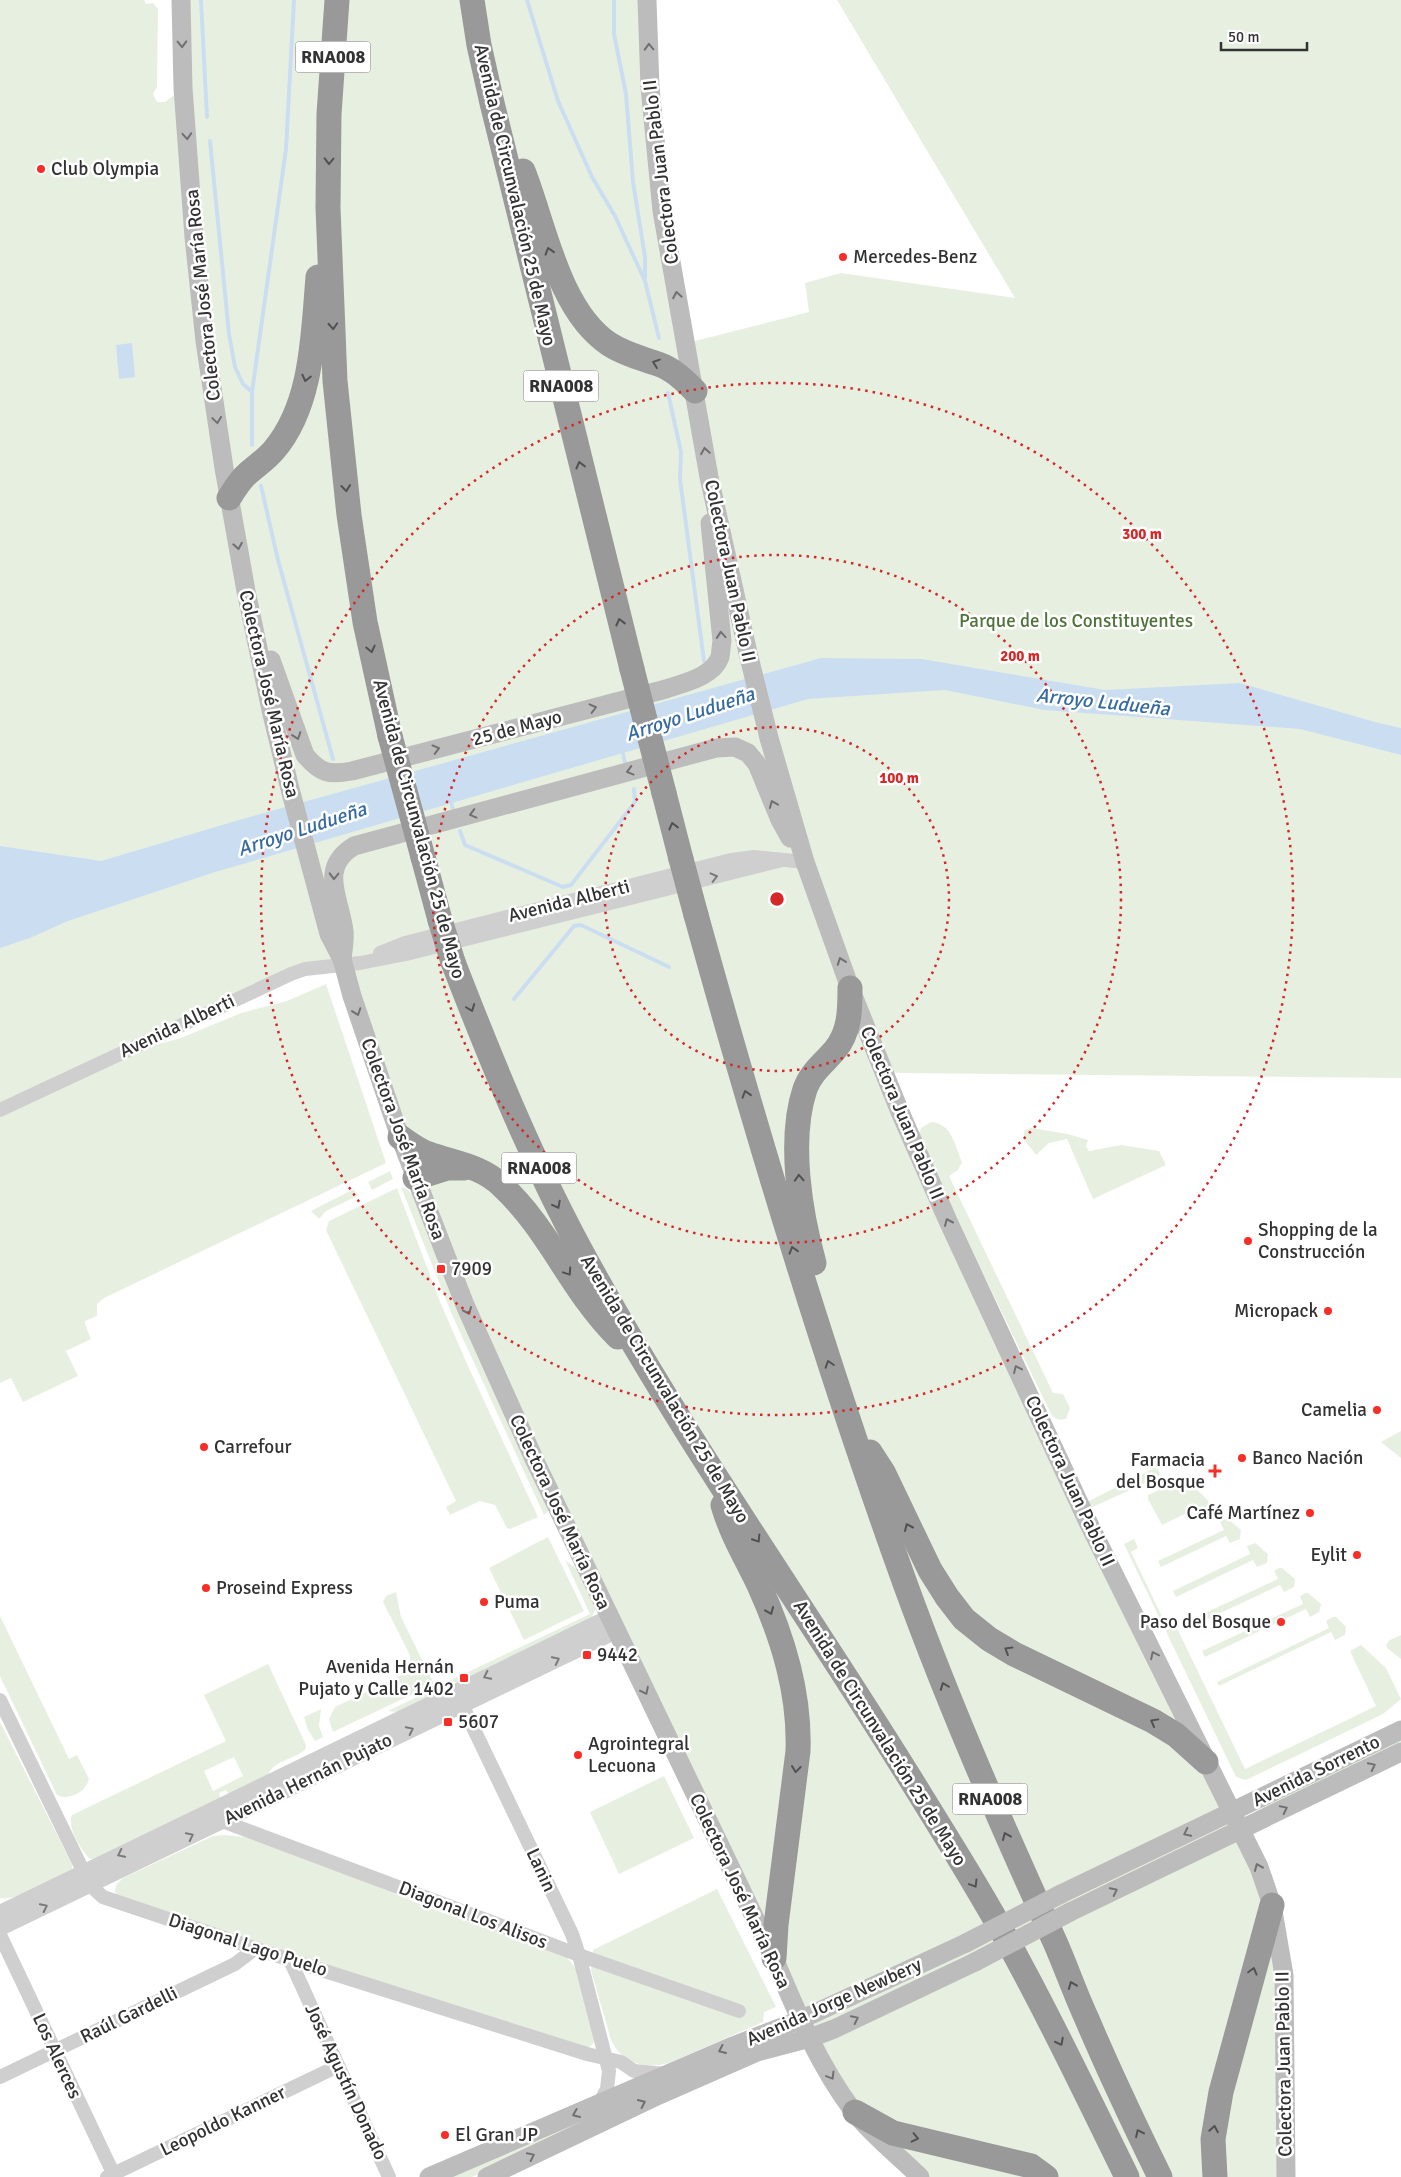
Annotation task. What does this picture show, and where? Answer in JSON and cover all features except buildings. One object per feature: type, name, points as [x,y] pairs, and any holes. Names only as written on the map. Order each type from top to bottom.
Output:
[{"type":"highway","name":"Avenida de Circunvalación 25 de Mayo","points":[[337,0],[329,114],[328,208],[336,381],[349,515],[364,622],[390,736],[453,962],[519,1126],[587,1262],[645,1363],[711,1469],[922,1796],[990,1911],[1024,1971],[1127,2177]]},
{"type":"highway","name":"Avenida de Circunvalación 25 de Mayo","points":[[472,0],[479,45],[492,103],[681,859],[739,1072],[812,1313],[898,1564],[958,1721],[1085,2016],[1160,2177]]},
{"type":"highway","points":[[492,103],[511,139],[526,176],[552,260],[582,316],[607,342],[622,352],[671,369],[695,391]]},
{"type":"highway","points":[[229,498],[244,476],[274,450],[286,432],[305,386],[310,363],[318,273],[328,208]]},
{"type":"highway","points":[[812,1313],[814,1263],[806,1233],[798,1155],[801,1108],[806,1088],[815,1070],[835,1050],[848,1028],[850,988]]},
{"type":"highway","points":[[400,1137],[427,1154],[454,1160],[475,1168],[501,1184],[544,1236],[602,1321],[645,1363]]},
{"type":"highway","points":[[415,1178],[447,1168],[475,1168]]},
{"type":"highway","points":[[844,1411],[883,1472],[930,1570],[947,1597],[964,1618],[989,1639],[1014,1654],[1153,1721],[1176,1735],[1206,1762]]},
{"type":"highway","points":[[711,1469],[728,1524],[759,1586],[776,1626],[788,1662],[799,1722],[798,1751],[774,1942],[774,1958]]},
{"type":"highway","points":[[1216,2177],[1212,2139],[1221,2092],[1272,1905]]},
{"type":"highway","points":[[855,2112],[894,2133],[1031,2166],[1046,2177]]},
{"type":"main road","name":"Colectora José María Rosa","points":[[180,0],[183,88],[194,237],[205,340],[229,498],[246,590],[290,789],[329,934],[348,963],[400,1137],[465,1304],[535,1461],[774,1958],[800,2020],[832,2078],[855,2112],[920,2177]]},
{"type":"main road","name":"Colectora Juan Pablo II","points":[[647,0],[650,88],[662,211],[709,477],[769,738],[805,862],[850,988],[900,1112],[952,1230],[1087,1520],[1259,1867],[1272,1905],[1284,1975],[1286,2177]]},
{"type":"main road","name":"25 de Mayo","points":[[246,590],[305,756],[323,772],[335,774],[352,771],[666,690],[699,677],[712,668],[720,659],[722,641],[713,567],[709,477]]},
{"type":"main road","points":[[348,963],[344,932],[333,879],[335,863],[342,853],[354,846],[716,748],[735,747],[748,753],[757,764],[780,820],[805,862]]},
{"type":"main road","name":"Avenida Sorrento","points":[[1231,1812],[1401,1730]]},
{"type":"main road","name":"Avenida Sorrento","points":[[1240,1830],[1401,1752]]},
{"type":"main road","name":"Avenida Jorge Newbery","points":[[429,2177],[800,2020],[966,1943],[1061,1894],[1231,1812]]},
{"type":"main road","name":"Avenida Jorge Newbery","points":[[487,2177],[741,2059],[764,2050],[810,2038],[834,2029],[975,1962],[1070,1912],[1240,1830]]},
{"type":"street","name":"Avenida Alberti","points":[[0,1110],[305,969],[348,963],[405,943],[721,863],[754,857],[805,862]]},
{"type":"street","name":"Avenida Hernán Pujato","points":[[0,1913],[86,1878],[613,1624]]},
{"type":"street","name":"Lanin","points":[[459,1698],[572,1934],[606,2057]]},
{"type":"street","name":"Diagonal Lago Puelo","points":[[0,1700],[86,1878],[103,1897],[290,1960],[587,2054],[606,2057],[621,2062],[634,2070],[669,2074]]},
{"type":"street","name":"Diagonal Los Alisos","points":[[219,1814],[579,1955],[739,2011]]},
{"type":"street","name":"Avenida Hernán Pujato","points":[[0,1928],[86,1878]]},
{"type":"street","name":"Los Alerces","points":[[0,1935],[112,2176]]},
{"type":"street","name":"Raúl Gardelli","points":[[0,2077],[235,1964],[256,1948]]},
{"type":"street","name":"José Agustín Donado","points":[[290,1960],[389,2177]]},
{"type":"street","points":[[599,2104],[610,2081],[606,2057]]},
{"type":"street","name":"Leopoldo Kanner","points":[[112,2176],[338,2066]]},
{"type":"green space","name":"Parque de los Constituyentes","points":[[0,0],[144,0],[146,4],[153,3],[158,9],[157,87],[153,94],[157,102],[165,102],[183,88],[181,0],[647,0],[650,87],[687,343],[809,312],[805,283],[841,273],[1015,298],[837,0],[1401,0],[1401,1078],[885,1072],[1272,1905],[1286,2177],[920,2177],[855,2112],[535,1461],[343,966],[305,969],[0,1110]]},
{"type":"green space","points":[[326,984],[386,1163],[104,1298],[97,1304],[97,1316],[85,1321],[91,1339],[66,1351],[78,1376],[23,1402],[11,1378],[0,1383],[0,1116],[151,1046],[181,1038],[241,1013],[287,1001]]},
{"type":"green space","points":[[931,1122],[944,1126],[952,1136],[962,1162],[958,1170],[949,1176],[1053,1393],[1063,1394],[1070,1408],[1066,1419],[1057,1419],[1051,1414],[918,1139],[921,1128]]},
{"type":"green space","points":[[1031,1128],[1068,1134],[1088,1140],[1086,1146],[1089,1151],[1121,1145],[1159,1151],[1166,1165],[1093,1199],[1067,1139],[1049,1143],[1036,1155],[1024,1137],[1025,1130]]},
{"type":"green space","points":[[390,1171],[393,1179],[372,1190],[368,1182]]},
{"type":"green space","points":[[401,1187],[407,1189],[413,1195],[549,1510],[544,1515],[453,1317]]},
{"type":"green space","points":[[397,1188],[441,1304],[538,1517],[510,1529],[507,1528],[495,1505],[480,1501],[450,1515],[446,1507],[456,1501],[326,1230],[329,1221]]},
{"type":"green space","points":[[354,1189],[357,1196],[326,1211],[319,1219],[311,1211]]},
{"type":"green space","points":[[1401,1431],[1401,1458],[1381,1442]]},
{"type":"green space","points":[[1154,1468],[1158,1469],[1160,1474],[1157,1478],[1090,1508],[1088,1501]]},
{"type":"green space","points":[[1181,1480],[1207,1499],[1213,1507],[1212,1512],[1203,1516],[1200,1509],[1197,1508],[1162,1525],[1148,1499],[1148,1495]]},
{"type":"green space","points":[[1228,1519],[1241,1530],[1240,1539],[1230,1543],[1226,1536],[1161,1567],[1158,1561],[1224,1530],[1220,1522]]},
{"type":"green space","points":[[548,1537],[584,1611],[524,1640],[489,1568]]},
{"type":"green space","points":[[1134,1539],[1138,1548],[1131,1552],[1166,1625],[1174,1622],[1245,1769],[1376,1706],[1350,1651],[1361,1645],[1386,1668],[1401,1699],[1383,1714],[1246,1780],[1236,1777],[1124,1544]]},
{"type":"green space","points":[[1255,1543],[1268,1554],[1267,1563],[1257,1567],[1253,1560],[1176,1597],[1173,1591],[1250,1554],[1247,1546]]},
{"type":"green space","points":[[565,1560],[578,1570],[596,1608],[591,1619],[458,1683],[449,1681],[590,1614]]},
{"type":"green space","points":[[1282,1568],[1295,1579],[1294,1587],[1284,1592],[1280,1585],[1191,1627],[1188,1621],[1278,1579],[1274,1571]]},
{"type":"green space","points":[[396,1592],[401,1617],[434,1684],[333,1732],[329,1719],[335,1707],[406,1673],[410,1669],[410,1655],[383,1602],[386,1596]]},
{"type":"green space","points":[[1308,1593],[1321,1604],[1319,1612],[1310,1617],[1306,1609],[1205,1657],[1202,1651],[1303,1604],[1300,1596]]},
{"type":"green space","points":[[0,1616],[69,1759],[77,1755],[89,1779],[81,1791],[72,1796],[62,1797],[57,1795],[0,1676]]},
{"type":"green space","points":[[1336,1617],[1346,1627],[1345,1635],[1335,1640],[1331,1632],[1219,1686],[1217,1682],[1329,1628],[1326,1621]]},
{"type":"green space","points":[[1401,1635],[1401,1659],[1387,1648],[1386,1645],[1390,1640]]},
{"type":"green space","points":[[268,1664],[306,1745],[305,1750],[274,1766],[268,1775],[228,1794],[226,1790],[219,1793],[221,1798],[98,1858],[90,1859],[79,1845],[73,1832],[71,1826],[72,1815],[226,1741],[204,1695]],"holes":[[[234,1757],[243,1776],[213,1791],[204,1771]]]},
{"type":"green space","points":[[435,1688],[434,1694],[397,1712],[388,1711]]},
{"type":"green space","points":[[321,1709],[319,1726],[323,1737],[315,1741],[308,1730],[304,1717]]},
{"type":"green space","points":[[0,1722],[72,1864],[72,1870],[26,1893],[7,1898],[0,1898]]},
{"type":"green space","points":[[1401,1739],[1401,1744],[1263,1811],[1261,1806]]},
{"type":"green space","points":[[664,1776],[694,1838],[619,1874],[590,1812]]},
{"type":"green space","points":[[213,1836],[244,1837],[339,1871],[432,1909],[565,1955],[578,1971],[596,2040],[589,2048],[119,1899],[115,1892],[116,1885],[123,1878]]},
{"type":"green space","points":[[717,1889],[776,2007],[764,2012],[763,2022],[669,2063],[643,2065],[635,2063],[621,2055],[611,2040],[591,1970],[593,1950]]},
{"type":"green space","points":[[686,2073],[551,2141],[472,2177],[448,2177]]},
{"type":"water","points":[[132,343],[135,377],[119,379],[116,345]]},
{"type":"water","name":"Arroyo Ludueña","points":[[821,658],[922,659],[1105,690],[1240,683],[1401,728],[1401,755],[1300,729],[1044,710],[945,690],[808,699],[212,873],[68,921],[30,938],[0,948],[0,846],[101,861],[239,820]]},
{"type":"waterway","points":[[201,0],[207,117]]},
{"type":"waterway","points":[[252,445],[252,392],[286,149],[294,0]]},
{"type":"waterway","points":[[527,0],[558,101],[592,177],[615,216],[645,281],[659,338]]},
{"type":"waterway","points":[[614,0],[614,34],[626,94],[633,182],[645,257],[645,278]]},
{"type":"waterway","points":[[210,141],[229,334],[235,367],[243,384],[252,392]]},
{"type":"waterway","points":[[668,393],[681,452],[680,479],[704,661]]},
{"type":"waterway","points":[[261,486],[278,560],[333,759]]},
{"type":"waterway","points":[[622,750],[625,762]]},
{"type":"waterway","points":[[460,831],[465,845],[563,887],[571,885],[635,802],[634,789]]},
{"type":"waterway","points":[[450,799],[453,809]]},
{"type":"waterway","points":[[514,999],[574,926],[581,925],[669,967]]},
{"type":"place","name":"Club Olympia","points":[[41,169]]},
{"type":"place","name":"Mercedes-Benz","points":[[843,257]]},
{"type":"place","name":"Shopping de la Construcción","points":[[1248,1241]]},
{"type":"place","name":"7909","points":[[441,1269]]},
{"type":"place","name":"Micropack","points":[[1328,1311]]},
{"type":"place","name":"Camelia","points":[[1377,1410]]},
{"type":"place","name":"Carrefour","points":[[204,1447]]},
{"type":"place","name":"Banco Nación","points":[[1242,1458]]},
{"type":"place","name":"Farmacia del Bosque","points":[[1215,1471]]},
{"type":"place","name":"Café Martínez","points":[[1310,1513]]},
{"type":"place","name":"Eylit","points":[[1357,1555]]},
{"type":"place","name":"Proseind Express","points":[[206,1588]]},
{"type":"place","name":"Puma","points":[[484,1602]]},
{"type":"place","name":"Paso del Bosque","points":[[1281,1622]]},
{"type":"place","name":"9442","points":[[587,1655]]},
{"type":"place","name":"Avenida Hernán Pujato y Calle 1402","points":[[464,1678]]},
{"type":"place","name":"5607","points":[[448,1722]]},
{"type":"place","name":"Agrointegral Lecuona","points":[[578,1755]]},
{"type":"place","name":"El Gran JP","points":[[445,2135]]}]
